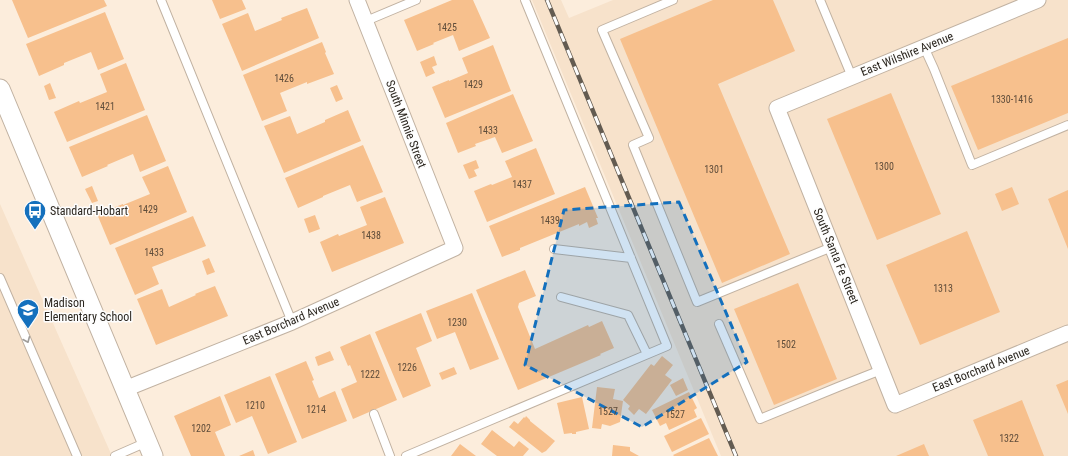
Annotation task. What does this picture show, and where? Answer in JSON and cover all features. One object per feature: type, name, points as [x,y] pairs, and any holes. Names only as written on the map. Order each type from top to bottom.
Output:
[{"type":"street","name":"South Minnie Street","points":[[357,0],[455,248]]},
{"type":"street","name":"East Wilshire Avenue","points":[[777,108],[1038,0]]},
{"type":"street","points":[[0,89],[8,129],[125,389],[150,449]]},
{"type":"street","name":"South Santa Fe Street","points":[[777,108],[895,405]]},
{"type":"street","name":"East Borchard Avenue","points":[[125,389],[292,322],[455,248]]},
{"type":"street","name":"East Borchard Avenue","points":[[895,405],[1068,333]]},
{"type":"lane","points":[[161,0],[292,322]]},
{"type":"lane","points":[[366,21],[416,0]]},
{"type":"lane","points":[[406,456],[667,346],[525,0]]},
{"type":"lane","points":[[673,0],[602,30],[649,138],[633,145],[698,302],[832,247]]},
{"type":"lane","points":[[820,0],[852,77]]},
{"type":"lane","points":[[924,47],[972,165],[1068,125]]},
{"type":"lane","points":[[554,249],[631,258]]},
{"type":"lane","points":[[0,278],[77,456]]},
{"type":"lane","points":[[561,297],[628,315],[647,354]]},
{"type":"lane","points":[[719,324],[760,419],[881,370]]},
{"type":"lane","points":[[374,414],[390,456]]},
{"type":"lane","points":[[116,456],[150,449]]},
{"type":"highlighted area","points":[[679,202],[747,362],[642,427],[525,365],[564,210]]},
{"type":"shaded area","points":[[532,0],[561,0],[569,18],[613,0],[1068,0],[1068,456],[721,456]]},
{"type":"shaded area","name":"Madison Elementary School","points":[[0,204],[112,456],[0,456]]},
{"type":"building","points":[[12,0],[104,0],[107,6],[28,38]]},
{"type":"building","points":[[212,0],[242,0],[246,9],[220,19]]},
{"type":"building","points":[[452,0],[473,0],[490,38],[459,51],[453,35],[417,51],[404,20]]},
{"type":"building","points":[[713,0],[773,0],[795,51],[718,84],[790,254],[722,283],[620,39]]},
{"type":"building","points":[[307,8],[319,38],[242,71],[222,24],[248,13],[255,31],[282,20],[281,18]]},
{"type":"building","points":[[105,12],[124,59],[98,70],[91,52],[64,63],[64,65],[39,76],[26,44]]},
{"type":"building","points":[[1068,38],[1068,113],[978,150],[951,86]]},
{"type":"building","points":[[322,42],[334,74],[307,84],[307,82],[280,93],[287,111],[262,121],[243,75]]},
{"type":"building","points":[[493,45],[511,91],[445,118],[432,87],[468,73],[462,58]]},
{"type":"building","points":[[434,56],[437,65],[432,67],[435,73],[426,77],[420,62]]},
{"type":"building","points":[[126,63],[145,110],[67,142],[54,112],[79,101],[80,103],[107,92],[100,74]]},
{"type":"building","points":[[50,83],[56,98],[49,100],[44,86]]},
{"type":"building","points":[[337,85],[343,99],[336,102],[330,88]]},
{"type":"building","points":[[891,93],[941,214],[877,240],[827,119]]},
{"type":"building","points":[[513,94],[533,141],[502,153],[495,137],[475,144],[476,146],[458,153],[446,123]]},
{"type":"building","points":[[348,110],[361,141],[284,173],[264,126],[290,116],[297,134]]},
{"type":"building","points":[[147,115],[166,161],[140,172],[133,154],[82,177],[69,147]]},
{"type":"building","points":[[363,145],[383,192],[357,202],[350,185],[298,208],[285,178]]},
{"type":"building","points":[[536,148],[555,194],[487,222],[474,191],[512,177],[505,161]]},
{"type":"building","points":[[476,160],[479,168],[474,170],[477,176],[469,179],[463,165]]},
{"type":"building","points":[[168,166],[187,212],[110,245],[97,214],[150,194],[142,177]]},
{"type":"building","points":[[92,186],[98,201],[92,203],[85,189]]},
{"type":"building","points":[[585,187],[598,218],[596,218],[598,224],[589,228],[587,222],[579,226],[579,224],[502,257],[489,226]]},
{"type":"building","points":[[1012,187],[1019,204],[1002,211],[995,194]]},
{"type":"building","points":[[1068,190],[1068,249],[1048,199]]},
{"type":"building","points":[[385,197],[404,243],[332,272],[320,242],[338,234],[339,236],[367,225],[360,207]]},
{"type":"building","points":[[315,215],[320,229],[309,233],[304,219]]},
{"type":"building","points":[[193,216],[206,246],[152,267],[159,284],[135,295],[115,248]]},
{"type":"building","points":[[967,231],[1000,312],[920,345],[886,265]]},
{"type":"building","points":[[209,258],[215,272],[207,275],[202,261]]},
{"type":"building","points":[[525,270],[536,296],[519,303],[518,307],[535,349],[588,325],[589,327],[602,321],[614,348],[600,354],[601,355],[518,390],[476,290]]},
{"type":"building","points":[[798,283],[837,379],[774,405],[734,309]]},
{"type":"building","points":[[215,286],[228,316],[156,345],[137,299],[162,289],[169,307]]},
{"type":"building","points":[[472,293],[499,359],[470,370],[455,332],[437,339],[426,311]]},
{"type":"building","points":[[421,313],[432,341],[416,348],[431,386],[403,398],[375,332]]},
{"type":"building","points":[[370,334],[397,400],[353,419],[341,389],[357,382],[340,347]]},
{"type":"building","points":[[330,351],[334,360],[318,366],[315,357]]},
{"type":"building","points":[[662,356],[673,365],[665,375],[672,380],[646,414],[639,409],[634,415],[628,409],[630,406],[623,400],[651,364],[654,366]]},
{"type":"building","points":[[306,361],[314,380],[312,381],[319,398],[335,391],[347,421],[302,439],[275,374]]},
{"type":"building","points":[[454,367],[457,374],[442,380],[439,373]]},
{"type":"building","points":[[270,376],[297,442],[268,454],[252,416],[236,423],[224,395]]},
{"type":"building","points":[[683,378],[688,390],[676,396],[670,385]]},
{"type":"building","points":[[1068,380],[1068,414],[1056,385]]},
{"type":"building","points":[[597,387],[615,389],[613,399],[623,401],[620,422],[610,426],[602,424],[601,429],[592,428]]},
{"type":"building","points":[[689,392],[697,408],[694,410],[697,417],[669,430],[666,423],[660,426],[652,410]]},
{"type":"building","points":[[220,396],[231,425],[215,432],[225,456],[191,456],[174,416]]},
{"type":"building","points":[[582,397],[589,429],[576,432],[576,434],[564,434],[557,403]]},
{"type":"building","points":[[1022,400],[1044,456],[988,456],[973,420]]},
{"type":"building","points":[[526,416],[555,441],[546,451],[542,453],[509,427],[514,421],[518,424]]},
{"type":"building","points":[[701,418],[709,434],[672,452],[664,436]]},
{"type":"building","points":[[492,430],[514,447],[519,441],[529,449],[523,456],[497,456],[481,444]]},
{"type":"building","points":[[709,438],[718,456],[673,455]]},
{"type":"building","points":[[460,444],[476,456],[451,456]]},
{"type":"building","points":[[924,444],[929,456],[896,456]]},
{"type":"building","points":[[613,445],[630,447],[630,451],[639,456],[612,456]]},
{"type":"building","points":[[253,450],[255,456],[239,456]]},
{"type":"railway","points":[[547,0],[736,456]]},
{"type":"place","name":"Standard-Hobart","points":[[35,230]]},
{"type":"place","name":"Madison Elementary School","points":[[28,330]]}]
